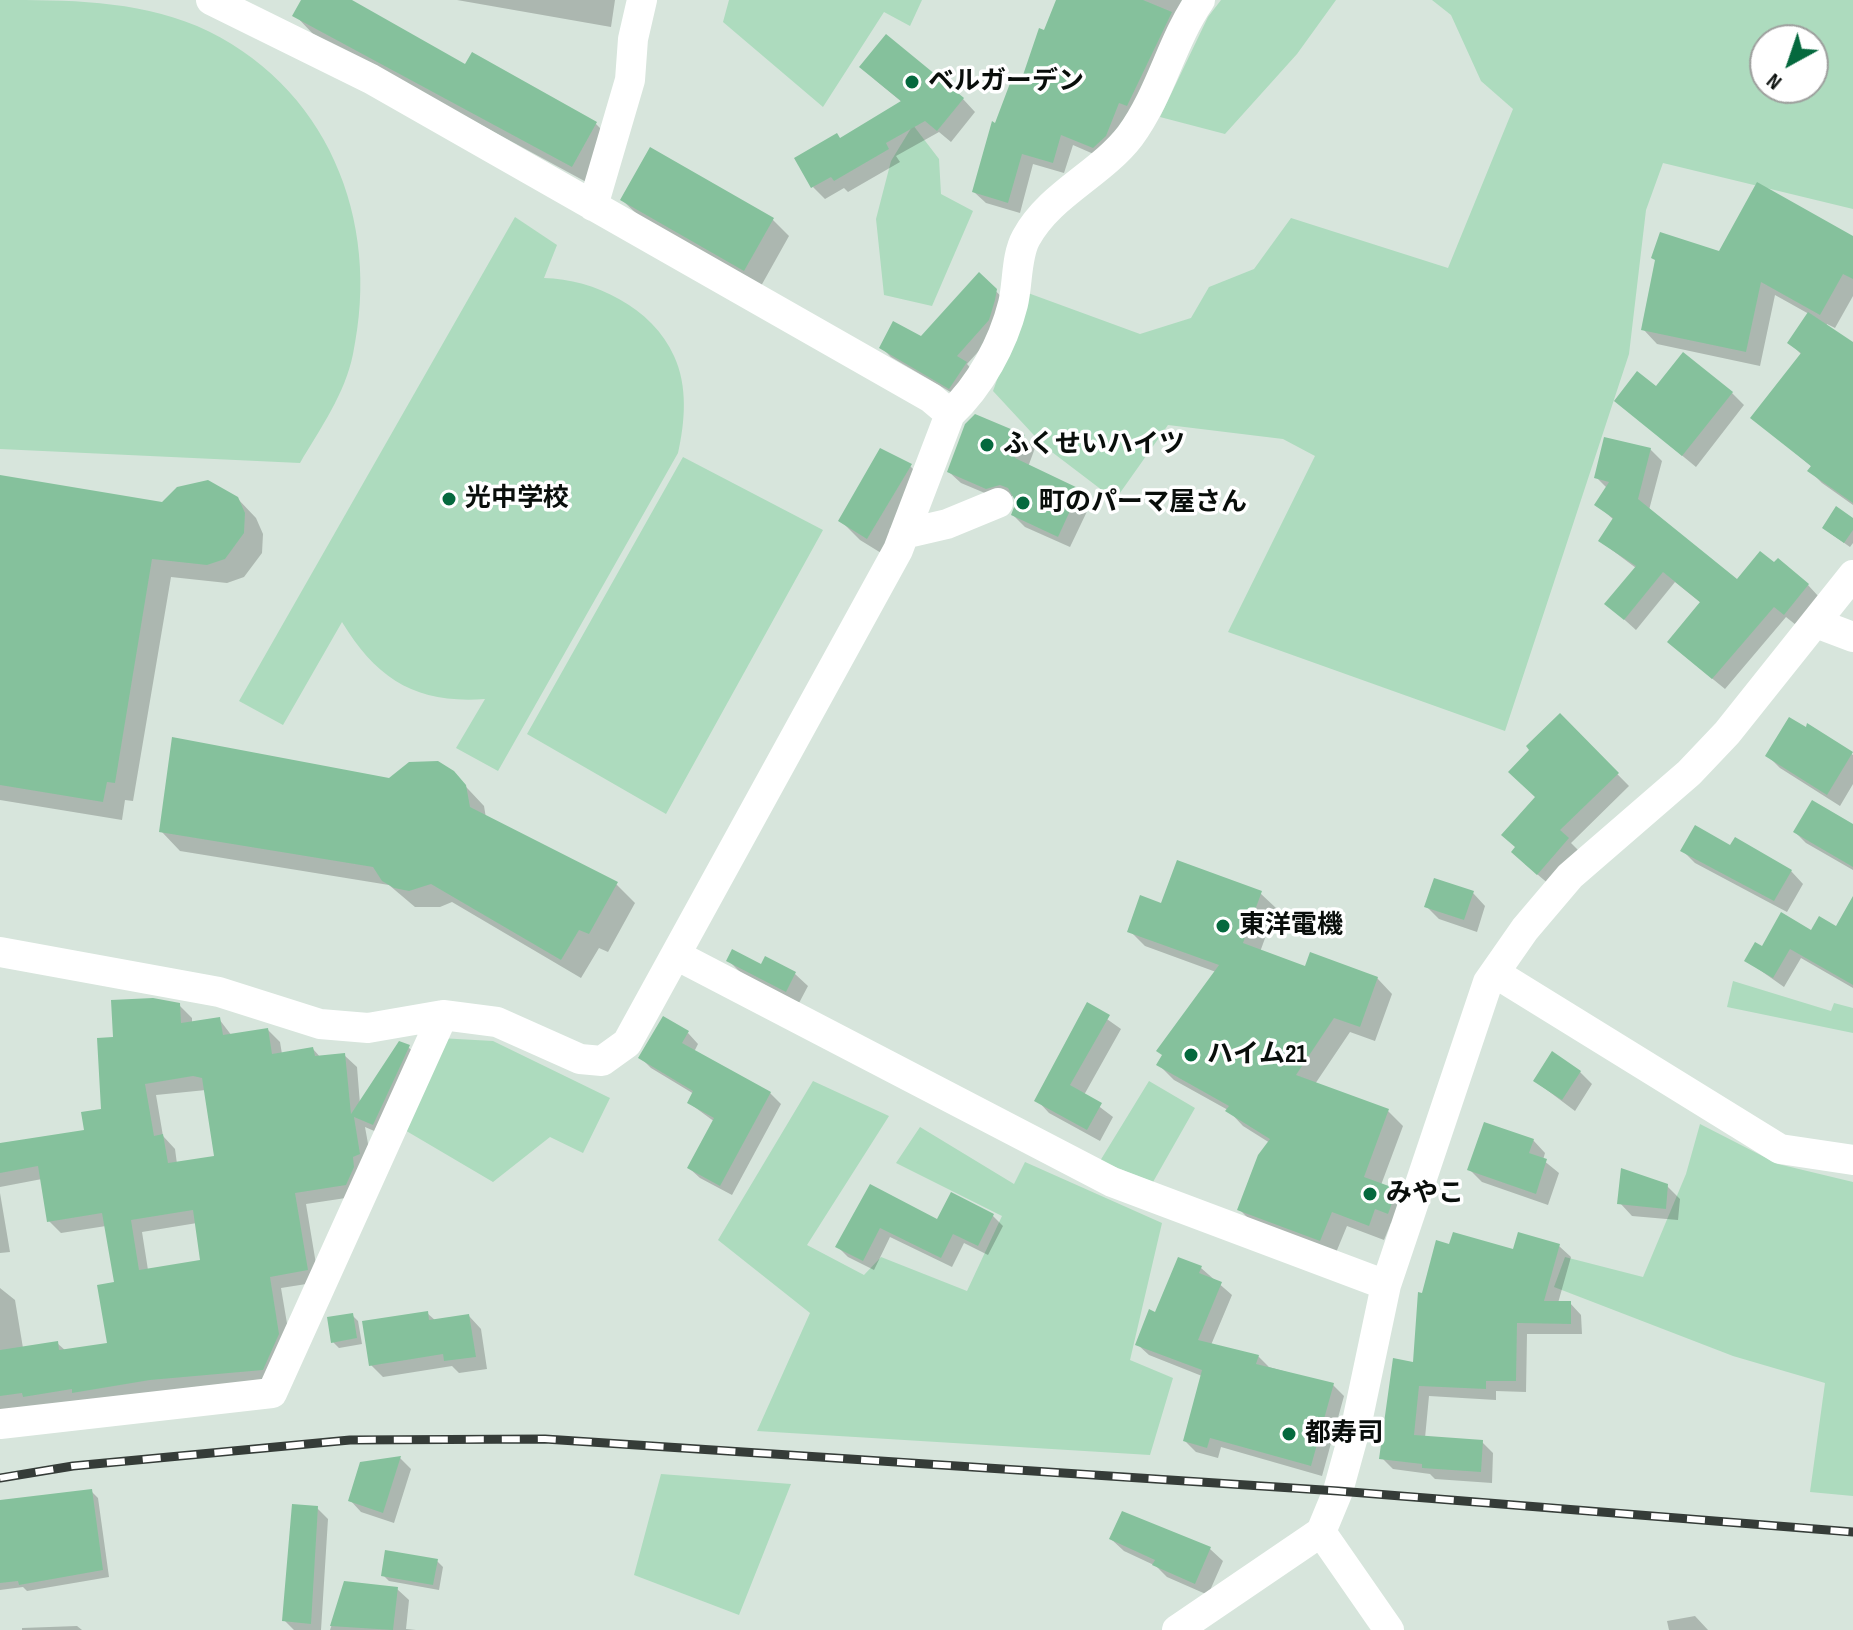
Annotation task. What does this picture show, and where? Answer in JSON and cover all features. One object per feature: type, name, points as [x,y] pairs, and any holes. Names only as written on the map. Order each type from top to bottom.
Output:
[{"type":"street","points":[[211,0],[371,79],[931,398],[950,414]]},
{"type":"street","points":[[593,206],[630,80],[633,39],[642,0]]},
{"type":"street","points":[[0,952],[219,992],[320,1024],[368,1028],[443,1015],[497,1022],[580,1059],[602,1061],[627,1043],[904,534],[950,414],[968,397],[994,353],[1013,305],[1024,241],[1043,212],[1105,163],[1129,137],[1150,105],[1189,3]]},
{"type":"street","points":[[904,534],[947,524],[998,503]]},
{"type":"street","points":[[1177,1630],[1321,1532],[1338,1491],[1349,1450],[1386,1285],[1488,982],[1570,876],[1689,773],[1727,733],[1853,575]]},
{"type":"street","points":[[1816,623],[1853,637]]},
{"type":"street","points":[[676,955],[1112,1182],[1386,1285]]},
{"type":"street","points":[[1495,973],[1780,1149],[1853,1160]]},
{"type":"street","points":[[0,1424],[272,1393],[443,1015]]},
{"type":"street","points":[[1321,1532],[1389,1630]]},
{"type":"green space","points":[[0,0],[75,1],[125,6],[197,26],[242,51],[280,82],[311,119],[335,161],[351,206],[359,254],[360,304],[353,354],[344,383],[300,463],[0,449]]},
{"type":"green space","points":[[729,0],[922,0],[910,26],[884,12],[823,107],[723,22]]},
{"type":"green space","points":[[1221,0],[1336,0],[1297,54],[1225,134],[1160,117],[1208,17]]},
{"type":"green space","points":[[1432,0],[1853,0],[1853,209],[1663,163],[1646,210],[1629,354],[1505,731],[1228,632],[1315,456],[1283,439],[1168,425],[1115,500],[1044,446],[993,391],[1028,293],[1140,334],[1191,318],[1209,287],[1254,269],[1291,218],[1448,268],[1513,109],[1481,81],[1451,15]]},
{"type":"green space","points":[[913,125],[939,159],[941,194],[973,211],[932,306],[884,295],[876,219],[891,161]]},
{"type":"green space","points":[[515,217],[557,245],[544,278],[582,284],[620,299],[637,310],[664,339],[682,379],[684,417],[678,453],[498,771],[456,748],[485,699],[439,697],[401,684],[370,659],[342,622],[283,725],[239,701]]},
{"type":"green space","points":[[683,457],[823,530],[666,814],[527,734]]},
{"type":"green space","points":[[1733,981],[1831,1011],[1834,1003],[1853,1008],[1853,1033],[1727,1007]]},
{"type":"green space","points":[[439,1038],[493,1041],[610,1098],[583,1153],[550,1137],[493,1182],[403,1129]]},
{"type":"green space","points":[[813,1081],[889,1116],[807,1245],[864,1275],[881,1257],[967,1291],[1002,1216],[896,1163],[920,1127],[1014,1184],[1025,1162],[1162,1223],[1130,1360],[1173,1378],[1150,1455],[757,1431],[810,1313],[718,1240]]},
{"type":"green space","points":[[1149,1081],[1195,1108],[1153,1182],[1100,1161]]},
{"type":"green space","points":[[1700,1124],[1778,1164],[1853,1182],[1853,1496],[1810,1492],[1825,1383],[1733,1356],[1554,1287],[1565,1257],[1643,1277],[1686,1174]]},
{"type":"green space","points":[[661,1474],[791,1484],[739,1615],[634,1575]]},
{"type":"building","points":[[301,0],[352,0],[465,64],[472,52],[597,122],[572,167],[292,16]]},
{"type":"building","points":[[1056,0],[1143,0],[1172,12],[1127,106],[1119,103],[1106,136],[1093,148],[1061,135],[1053,163],[1022,154],[1008,203],[972,192],[992,121],[995,123],[1012,78],[1021,81],[1039,28],[1044,30]]},
{"type":"building","points":[[886,34],[964,98],[937,131],[925,121],[886,143],[889,149],[834,181],[831,177],[811,188],[794,158],[837,133],[840,138],[901,101],[859,67]]},
{"type":"building","points":[[650,147],[774,218],[744,271],[620,200]]},
{"type":"building","points":[[1757,182],[1853,236],[1853,279],[1843,274],[1820,315],[1761,282],[1746,352],[1641,330],[1655,260],[1651,258],[1660,232],[1719,251]]},
{"type":"building","points":[[979,272],[997,289],[995,300],[989,320],[957,356],[967,362],[949,389],[879,348],[893,321],[921,336]]},
{"type":"building","points":[[1808,312],[1853,342],[1853,503],[1807,471],[1811,466],[1750,418],[1801,353],[1787,343]]},
{"type":"building","points":[[1683,352],[1733,392],[1682,456],[1614,401],[1637,371],[1656,386]]},
{"type":"building","points":[[975,414],[1025,435],[1015,458],[1080,489],[1058,537],[1011,515],[1016,502],[1008,488],[1000,485],[986,489],[947,472],[965,424]]},
{"type":"building","points":[[1604,437],[1651,448],[1638,499],[1737,579],[1760,551],[1774,562],[1778,558],[1809,584],[1784,615],[1774,607],[1712,679],[1667,642],[1700,602],[1663,572],[1624,620],[1604,604],[1636,566],[1598,541],[1613,518],[1594,505],[1609,482],[1594,478]]},
{"type":"building","points":[[880,448],[912,464],[867,539],[838,521]]},
{"type":"building","points":[[0,475],[162,502],[177,487],[208,480],[238,497],[245,513],[244,533],[225,559],[207,565],[152,559],[115,783],[107,782],[103,802],[0,785]]},
{"type":"building","points":[[1836,506],[1853,518],[1853,530],[1844,543],[1822,528]]},
{"type":"building","points":[[1560,713],[1619,773],[1560,830],[1569,838],[1537,875],[1511,852],[1515,847],[1501,835],[1535,797],[1508,772],[1529,750],[1526,746]]},
{"type":"building","points":[[1789,717],[1806,727],[1807,723],[1853,752],[1827,795],[1765,756]]},
{"type":"building","points":[[172,737],[389,778],[409,762],[438,761],[454,771],[466,785],[470,807],[618,882],[589,934],[579,930],[561,960],[431,884],[409,891],[382,881],[373,867],[159,832]]},
{"type":"building","points":[[1812,800],[1853,824],[1853,867],[1793,832]]},
{"type":"building","points":[[1695,825],[1730,845],[1735,837],[1792,870],[1774,901],[1680,851]]},
{"type":"building","points":[[1177,860],[1262,891],[1243,943],[1305,966],[1310,952],[1378,977],[1360,1027],[1334,1018],[1296,1075],[1389,1109],[1364,1177],[1397,1189],[1388,1214],[1375,1209],[1369,1226],[1332,1212],[1320,1241],[1237,1210],[1258,1155],[1270,1139],[1225,1111],[1229,1106],[1156,1065],[1162,1055],[1156,1051],[1219,965],[1127,932],[1140,895],[1161,903]]},
{"type":"building","points":[[1434,878],[1474,891],[1464,920],[1424,907]]},
{"type":"building","points":[[1853,896],[1853,985],[1790,949],[1773,978],[1744,961],[1755,942],[1762,946],[1781,912],[1811,930],[1819,916],[1836,926]]},
{"type":"building","points":[[732,949],[761,964],[765,956],[796,972],[786,992],[726,961]]},
{"type":"building","points":[[153,998],[180,1003],[181,1023],[220,1017],[223,1035],[268,1028],[272,1054],[313,1047],[315,1056],[345,1053],[351,1114],[399,1041],[410,1045],[373,1125],[354,1117],[360,1154],[353,1157],[354,1167],[346,1185],[295,1193],[308,1270],[270,1277],[279,1334],[263,1370],[150,1380],[72,1393],[72,1389],[23,1397],[22,1393],[0,1396],[0,1350],[58,1341],[59,1350],[107,1343],[97,1285],[114,1282],[102,1213],[47,1222],[38,1166],[0,1173],[0,1143],[84,1130],[81,1112],[101,1109],[97,1038],[113,1037],[111,1000]],"holes":[[[193,1076],[202,1078],[214,1156],[168,1163],[163,1134],[154,1136],[145,1084]],[[193,1210],[200,1260],[139,1270],[131,1220]]]},
{"type":"building","points":[[1087,1002],[1110,1015],[1070,1085],[1102,1103],[1087,1130],[1034,1101]]},
{"type":"building","points":[[663,1016],[689,1031],[682,1043],[771,1092],[720,1186],[687,1168],[714,1118],[687,1103],[693,1091],[638,1058]]},
{"type":"building","points":[[1552,1051],[1581,1071],[1562,1100],[1533,1081]]},
{"type":"building","points":[[1484,1122],[1534,1139],[1529,1153],[1547,1159],[1536,1194],[1467,1170]]},
{"type":"building","points":[[1621,1168],[1668,1184],[1666,1209],[1617,1204]]},
{"type":"building","points":[[870,1184],[937,1219],[951,1192],[994,1214],[978,1246],[953,1234],[941,1258],[880,1228],[863,1261],[835,1247]]},
{"type":"building","points":[[1453,1232],[1513,1249],[1518,1232],[1560,1244],[1544,1301],[1571,1301],[1571,1324],[1517,1323],[1516,1381],[1486,1381],[1486,1389],[1419,1386],[1414,1435],[1483,1440],[1481,1472],[1422,1468],[1422,1464],[1379,1459],[1393,1358],[1413,1362],[1418,1292],[1422,1293],[1436,1240],[1449,1244]]},
{"type":"building","points":[[1178,1257],[1202,1266],[1199,1273],[1222,1282],[1198,1340],[1259,1355],[1256,1364],[1334,1383],[1311,1466],[1210,1438],[1207,1448],[1183,1441],[1202,1370],[1135,1345],[1149,1309],[1155,1312]]},
{"type":"building","points":[[428,1311],[429,1320],[469,1314],[476,1357],[444,1361],[443,1354],[369,1366],[362,1321]]},
{"type":"building","points":[[353,1313],[357,1338],[331,1343],[327,1317]]},
{"type":"building","points":[[401,1456],[383,1513],[348,1501],[360,1462]]},
{"type":"building","points":[[92,1489],[103,1570],[19,1585],[18,1581],[0,1583],[0,1500]]},
{"type":"building","points":[[292,1504],[318,1506],[311,1624],[282,1621]]},
{"type":"building","points":[[1122,1511],[1211,1547],[1195,1584],[1152,1565],[1155,1560],[1109,1539]]},
{"type":"building","points":[[385,1550],[438,1559],[433,1585],[381,1576]]},
{"type":"building","points":[[344,1581],[398,1587],[393,1630],[330,1626]]},
{"type":"railway","points":[[0,1478],[73,1466],[350,1440],[545,1439],[1338,1491],[1853,1532]]},
{"type":"place","name":"ベルガーデン","points":[[912,82]]},
{"type":"place","name":"ふくせいハイツ","points":[[987,445]]},
{"type":"place","name":"光中学校","points":[[449,499]]},
{"type":"place","name":"町のパーマ屋さん","points":[[1023,503]]},
{"type":"place","name":"東洋電機","points":[[1223,926]]},
{"type":"place","name":"ハイム21","points":[[1191,1055]]},
{"type":"place","name":"みやこ","points":[[1370,1194]]},
{"type":"place","name":"都寿司","points":[[1289,1434]]}]
